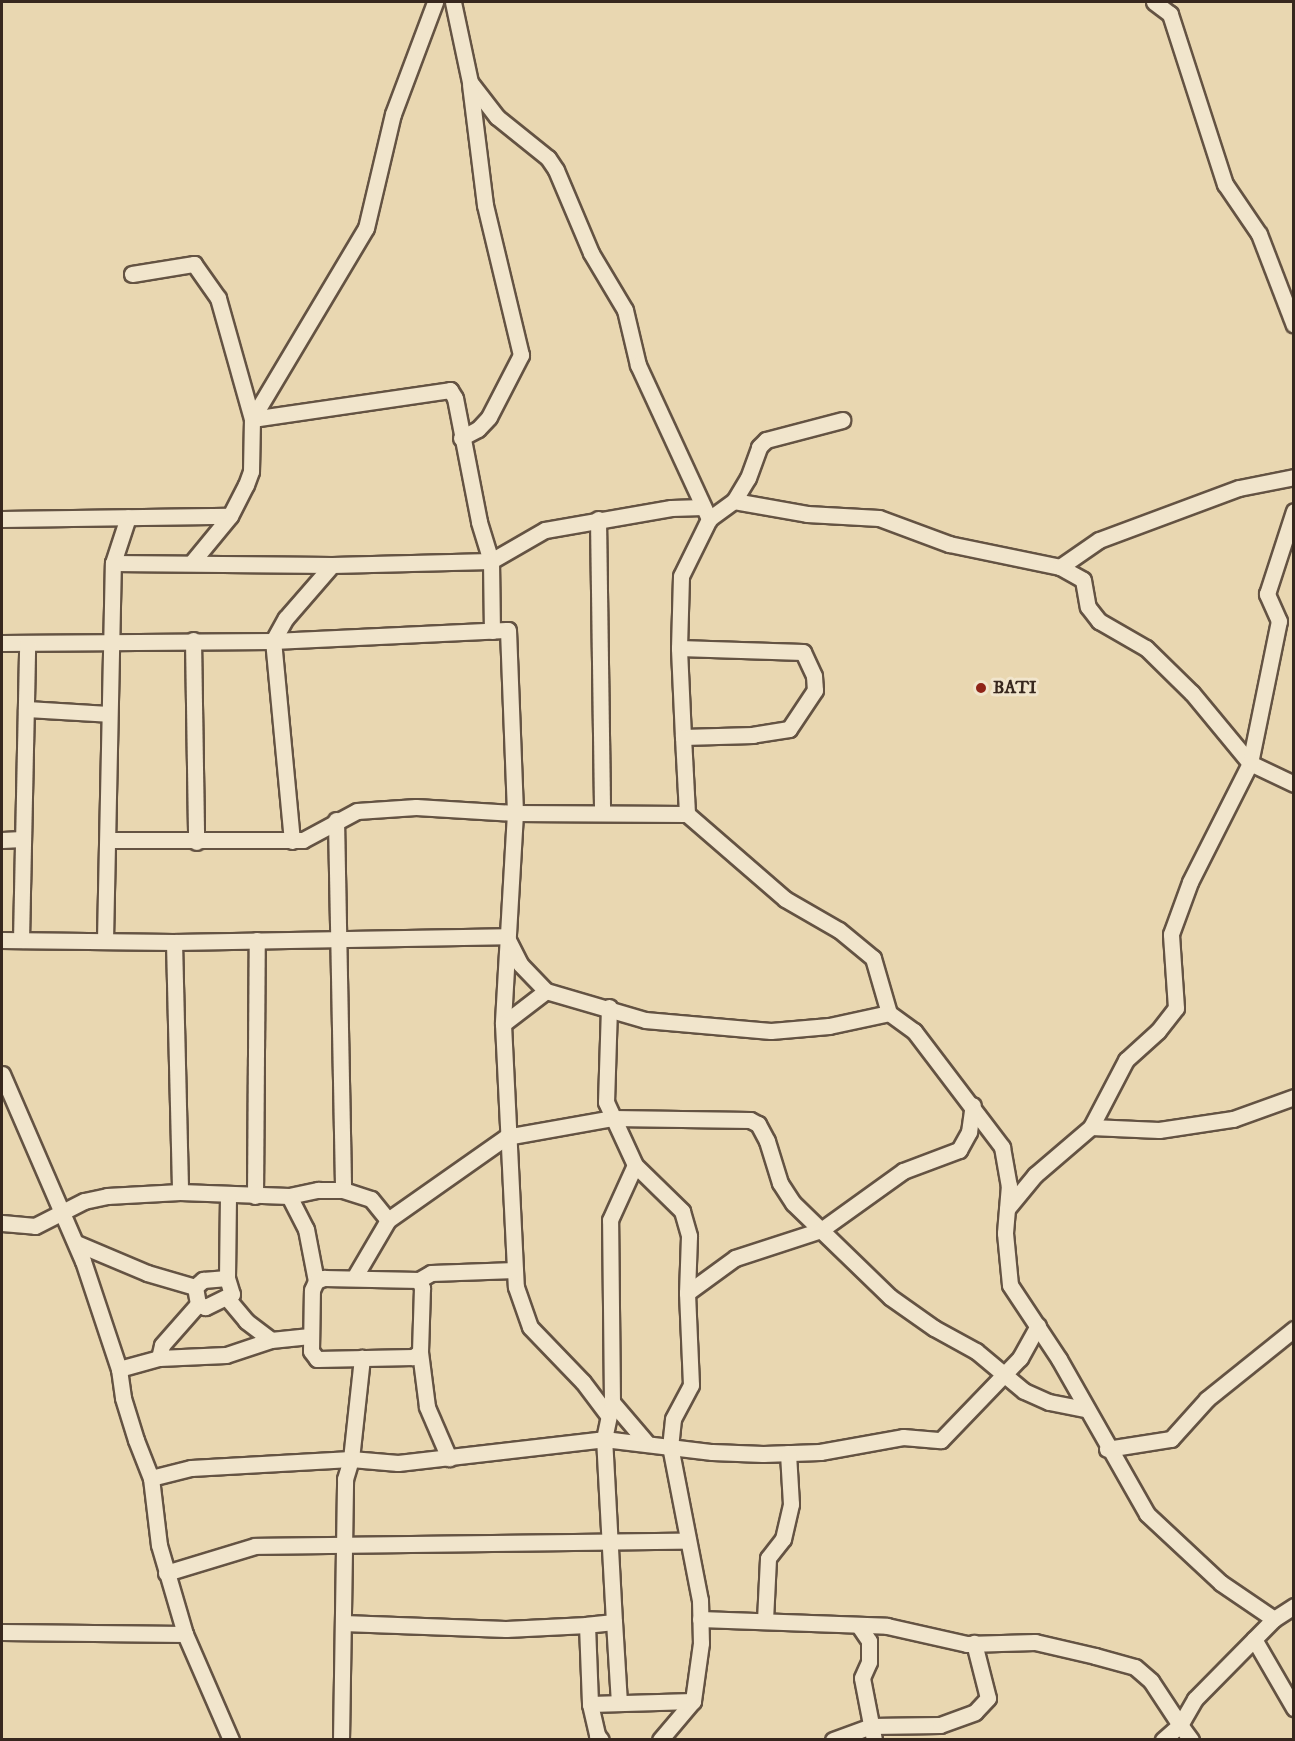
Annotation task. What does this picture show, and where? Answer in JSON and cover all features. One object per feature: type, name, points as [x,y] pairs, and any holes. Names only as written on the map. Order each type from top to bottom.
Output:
[{"type":"street","points":[[252,419],[366,228],[393,114],[435,2]]},
{"type":"street","points":[[453,2],[470,81],[484,205],[521,355],[489,417],[478,429],[461,438]]},
{"type":"street","points":[[1154,2],[1170,14],[1225,184],[1259,234],[1293,325]]},
{"type":"street","points":[[470,81],[497,117],[548,158],[556,170],[591,254],[625,310],[638,365],[706,513],[681,576],[679,648],[687,814]]},
{"type":"street","points":[[132,274],[194,264],[218,298],[252,419],[251,471],[230,516],[193,561]]},
{"type":"street","points":[[252,419],[443,389],[450,390],[455,398],[478,522],[491,561],[492,631]]},
{"type":"street","points":[[734,501],[766,440],[842,420]]},
{"type":"street","points":[[1060,567],[1099,540],[1239,488],[1293,477]]},
{"type":"street","points":[[114,563],[193,561],[333,565],[491,561],[544,530],[598,519],[706,513],[734,501],[807,514],[879,518],[949,544],[1060,567],[1083,580],[1088,607],[1100,621],[1146,648],[1192,693],[1250,763],[1293,784]]},
{"type":"street","points":[[1007,1209],[1035,1174],[1091,1127],[1126,1060],[1158,1031],[1176,1008],[1171,934],[1190,882],[1250,763],[1279,621],[1268,594],[1293,511]]},
{"type":"street","points":[[2,519],[230,516]]},
{"type":"street","points":[[105,940],[109,840],[109,642],[114,563],[128,517]]},
{"type":"street","points":[[598,519],[602,813]]},
{"type":"street","points":[[292,841],[273,641],[286,618],[333,565]]},
{"type":"street","points":[[2,643],[273,641],[508,630],[515,813],[506,936],[503,1024],[506,1137],[515,1270],[520,1304],[530,1327],[646,1442]]},
{"type":"street","points":[[193,640],[196,842]]},
{"type":"street","points":[[21,940],[27,643]]},
{"type":"street","points":[[679,648],[803,652],[814,676],[815,690],[789,729],[753,735],[683,737]]},
{"type":"street","points":[[26,709],[109,714]]},
{"type":"street","points":[[109,840],[292,841],[316,836],[336,820],[357,811],[416,807],[515,813],[687,814],[785,899],[838,930],[873,958],[889,1013],[914,1031],[973,1105],[1002,1147],[1009,1185],[1007,1209],[1010,1285],[1038,1326],[1107,1449],[1147,1514],[1221,1583],[1274,1619]]},
{"type":"street","points":[[336,820],[343,1190]]},
{"type":"street","points":[[2,840],[22,839]]},
{"type":"street","points":[[2,940],[174,942],[506,936]]},
{"type":"street","points":[[506,936],[520,964],[546,991],[609,1007],[645,1020],[771,1031],[829,1026],[889,1013]]},
{"type":"street","points":[[255,1196],[257,940]]},
{"type":"street","points":[[174,942],[180,1192]]},
{"type":"street","points":[[503,1024],[546,991]]},
{"type":"street","points":[[609,1007],[604,1088],[613,1118],[635,1165],[682,1212],[687,1223],[691,1384],[673,1419],[669,1446],[688,1541],[700,1618],[693,1701],[660,1740]]},
{"type":"street","points":[[2,1074],[76,1243],[119,1369],[123,1398],[151,1478],[166,1573],[184,1634],[231,1740]]},
{"type":"street","points":[[1091,1127],[1159,1130],[1233,1119],[1293,1096]]},
{"type":"street","points":[[687,1293],[748,1251],[821,1230],[903,1171],[959,1150],[969,1132],[973,1105]]},
{"type":"street","points":[[354,1278],[388,1220],[506,1137],[613,1118],[750,1120],[758,1124],[780,1183],[793,1203],[890,1297],[1005,1372],[1024,1391],[1049,1402],[1085,1409]]},
{"type":"street","points":[[619,1703],[604,1439],[610,1408],[610,1220],[635,1165]]},
{"type":"street","points":[[2,1223],[35,1226],[84,1201],[107,1196],[180,1192],[228,1196],[289,1196],[318,1190],[343,1190],[371,1198],[388,1220]]},
{"type":"street","points":[[198,1304],[205,1307],[232,1294],[227,1278],[228,1196]]},
{"type":"street","points":[[289,1196],[306,1230],[316,1281],[312,1290],[310,1336],[311,1351],[317,1359],[413,1357],[420,1352]]},
{"type":"street","points":[[76,1243],[147,1273],[195,1287]]},
{"type":"street","points":[[316,1281],[354,1278],[419,1280],[431,1273],[515,1270]]},
{"type":"street","points":[[195,1287],[203,1280],[227,1278]]},
{"type":"street","points":[[419,1280],[422,1288],[420,1352],[427,1407],[449,1458]]},
{"type":"street","points":[[195,1287],[198,1304]]},
{"type":"street","points":[[227,1298],[246,1321],[271,1340]]},
{"type":"street","points":[[159,1358],[162,1345],[198,1304]]},
{"type":"street","points":[[151,1478],[191,1468],[351,1459],[398,1463],[449,1458],[522,1445],[604,1439],[646,1442],[712,1452],[788,1453],[820,1452],[903,1437],[941,1440],[1032,1342],[1038,1326]]},
{"type":"street","points":[[1107,1449],[1171,1439],[1207,1399],[1293,1329]]},
{"type":"street","points":[[119,1369],[159,1358],[226,1355],[271,1340],[310,1336]]},
{"type":"street","points":[[341,1740],[345,1479],[351,1459],[362,1358]]},
{"type":"street","points":[[765,1620],[768,1558],[783,1539],[791,1504],[788,1453]]},
{"type":"street","points":[[166,1573],[255,1545],[688,1541]]},
{"type":"street","points":[[1163,1740],[1180,1725],[1196,1699],[1254,1639],[1274,1619],[1293,1606]]},
{"type":"street","points":[[700,1618],[887,1626],[974,1643],[1035,1642],[1134,1667],[1151,1681],[1191,1740]]},
{"type":"street","points":[[343,1623],[506,1629],[614,1622]]},
{"type":"street","points":[[588,1625],[590,1704],[597,1735],[601,1740]]},
{"type":"street","points":[[859,1626],[869,1641],[869,1662],[862,1678],[873,1733]]},
{"type":"street","points":[[2,1632],[184,1634]]},
{"type":"street","points":[[1254,1639],[1293,1708]]},
{"type":"street","points":[[834,1740],[940,1725],[975,1712],[988,1698],[974,1643]]},
{"type":"street","points":[[590,1704],[693,1701]]},
{"type":"place","name":"BATI","points":[[981,688]]}]
